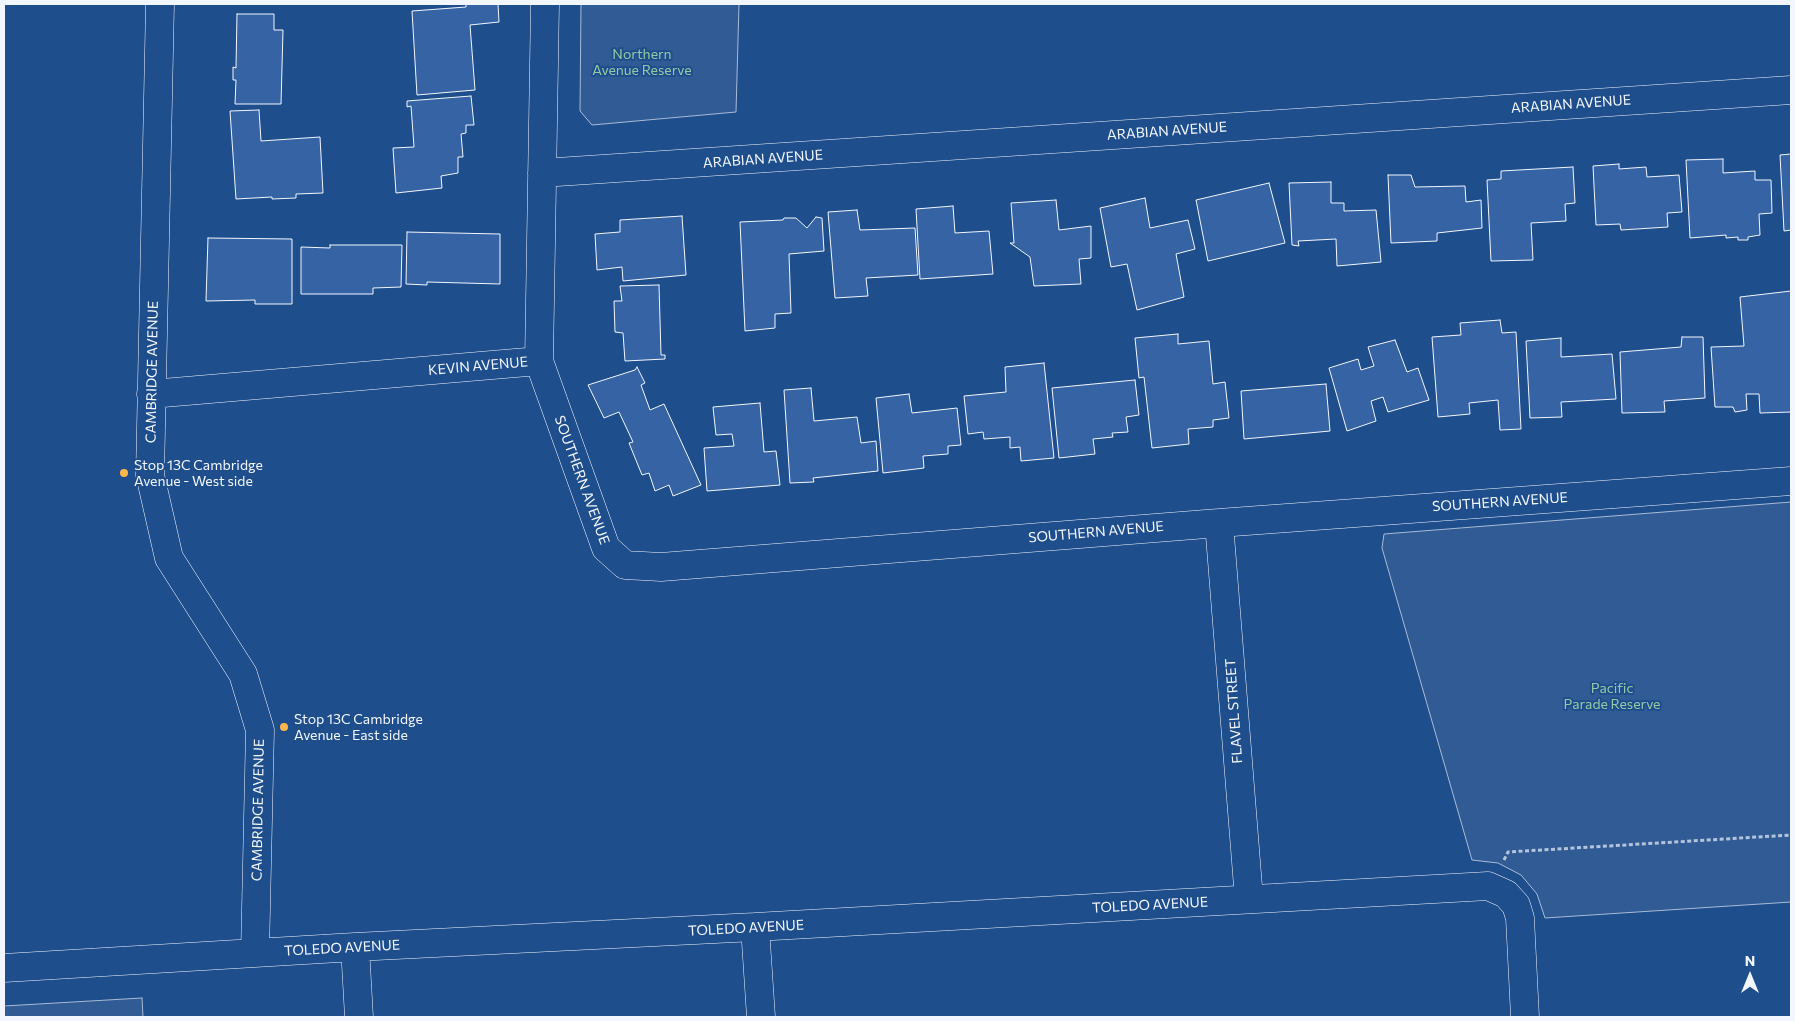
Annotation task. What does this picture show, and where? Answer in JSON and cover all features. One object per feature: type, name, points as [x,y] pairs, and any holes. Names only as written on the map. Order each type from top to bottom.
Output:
[{"type":"street","name":"CAMBRIDGE AVENUE","points":[[160,4],[150,475],[169,558],[243,674],[260,730],[255,953]]},
{"type":"street","name":"KEVIN AVENUE","points":[[151,394],[539,361],[545,4]]},
{"type":"street","name":"ARABIAN AVENUE","points":[[542,173],[1791,90]]},
{"type":"street","name":"SOUTHERN AVENUE","points":[[539,361],[606,548],[625,565],[660,567],[1219,522],[1791,480]]},
{"type":"street","name":"FLAVEL STREET","points":[[1219,522],[1248,899]]},
{"type":"street","name":"TOLEDO AVENUE","points":[[4,968],[355,947],[755,927],[1488,886]]},
{"type":"street","points":[[1488,886],[1506,894],[1516,905],[1520,918],[1525,1017]]},
{"type":"street","points":[[755,927],[761,1017]]},
{"type":"street","points":[[355,947],[359,1017]]},
{"type":"path","points":[[1488,886],[1508,852],[1791,835]]},
{"type":"shaded area","name":"Northern Avenue Reserve","points":[[581,4],[739,4],[736,112],[592,125],[580,111]]},
{"type":"shaded area","name":"Pacific Parade Reserve","points":[[1791,502],[1791,902],[1545,918],[1537,894],[1521,875],[1498,863],[1472,860],[1382,548],[1384,534]]},
{"type":"shaded area","points":[[142,998],[143,1017],[4,1017],[4,1006]]},
{"type":"building","points":[[466,4],[498,4],[499,22],[470,25],[475,90],[417,95],[412,11],[466,7]]},
{"type":"building","points":[[237,14],[274,14],[274,30],[283,30],[281,104],[235,104],[236,80],[233,80],[233,67],[236,68]]},
{"type":"building","points":[[471,96],[474,125],[466,125],[466,133],[461,134],[463,157],[458,157],[458,173],[441,176],[442,188],[396,193],[393,148],[414,147],[411,106],[407,107],[407,101]]},
{"type":"building","points":[[259,110],[261,141],[320,137],[323,193],[296,194],[296,198],[236,199],[230,111]]},
{"type":"building","points":[[1791,154],[1791,230],[1784,231],[1780,155]]},
{"type":"building","points":[[1723,159],[1723,173],[1755,171],[1755,180],[1771,180],[1772,213],[1759,214],[1760,235],[1748,237],[1748,240],[1738,240],[1738,237],[1726,238],[1726,235],[1690,238],[1686,160]]},
{"type":"building","points":[[1619,164],[1619,169],[1646,167],[1647,177],[1679,175],[1682,212],[1667,213],[1668,227],[1621,230],[1620,224],[1596,225],[1593,166]]},
{"type":"building","points":[[1573,167],[1575,203],[1565,204],[1566,221],[1531,223],[1533,260],[1491,261],[1487,180],[1501,179],[1501,171]]},
{"type":"building","points":[[1388,175],[1411,175],[1415,187],[1465,186],[1466,202],[1481,200],[1482,228],[1437,233],[1437,241],[1391,243]]},
{"type":"building","points":[[1331,182],[1331,203],[1344,203],[1344,211],[1376,210],[1381,262],[1337,266],[1336,239],[1298,241],[1299,246],[1292,245],[1289,183]]},
{"type":"building","points":[[1269,183],[1285,243],[1208,261],[1196,200]]},
{"type":"building","points":[[1145,198],[1150,228],[1188,220],[1195,249],[1176,254],[1184,297],[1137,310],[1127,264],[1111,267],[1100,208]]},
{"type":"building","points":[[1056,200],[1059,230],[1091,226],[1091,258],[1079,259],[1081,284],[1034,286],[1030,257],[1010,243],[1014,243],[1011,203]]},
{"type":"building","points":[[953,206],[955,233],[989,231],[993,274],[920,279],[916,209]]},
{"type":"building","points":[[857,210],[860,230],[915,228],[918,275],[866,278],[868,296],[835,298],[828,212]]},
{"type":"building","points":[[682,216],[686,275],[623,281],[622,267],[597,270],[595,234],[620,232],[620,220]]},
{"type":"building","points":[[816,217],[822,218],[824,251],[789,254],[791,313],[775,314],[775,328],[745,331],[740,222],[796,218],[807,228]]},
{"type":"building","points":[[407,232],[500,234],[500,284],[427,282],[427,285],[406,284]]},
{"type":"building","points":[[208,238],[292,239],[292,304],[255,304],[255,300],[206,301]]},
{"type":"building","points":[[330,245],[402,245],[401,287],[373,288],[373,294],[301,294],[301,247],[330,248]]},
{"type":"building","points":[[659,285],[661,355],[665,355],[665,359],[625,361],[623,333],[615,332],[614,301],[622,301],[620,286]]},
{"type":"building","points":[[1791,291],[1791,412],[1760,413],[1759,394],[1746,394],[1747,410],[1735,412],[1733,407],[1715,407],[1711,347],[1744,346],[1740,297]]},
{"type":"building","points":[[1500,320],[1502,333],[1516,332],[1521,429],[1500,430],[1498,400],[1469,403],[1470,414],[1438,417],[1432,337],[1461,335],[1460,323]]},
{"type":"building","points":[[1178,334],[1178,344],[1209,341],[1213,384],[1225,382],[1229,418],[1213,420],[1213,427],[1188,429],[1189,444],[1152,448],[1144,377],[1139,378],[1135,338]]},
{"type":"building","points":[[1682,337],[1703,337],[1705,398],[1664,401],[1665,412],[1622,413],[1620,352],[1681,347]]},
{"type":"building","points":[[1561,338],[1561,357],[1612,354],[1616,399],[1561,402],[1562,417],[1530,418],[1526,341]]},
{"type":"building","points":[[1395,340],[1407,372],[1418,368],[1429,400],[1388,412],[1383,397],[1371,401],[1376,421],[1347,431],[1329,368],[1358,359],[1361,370],[1374,366],[1368,347]]},
{"type":"building","points":[[1044,363],[1054,458],[1021,461],[1020,447],[1010,448],[1010,437],[984,439],[983,432],[968,434],[964,396],[1006,392],[1005,367]]},
{"type":"building","points":[[637,367],[645,383],[641,385],[650,410],[664,404],[701,485],[673,496],[669,485],[655,491],[649,473],[642,475],[629,443],[633,442],[619,412],[604,418],[588,385],[635,370]]},
{"type":"building","points":[[1135,380],[1139,415],[1126,417],[1128,432],[1112,433],[1113,437],[1093,439],[1095,454],[1059,458],[1052,388]]},
{"type":"building","points":[[1326,384],[1330,431],[1244,439],[1241,391]]},
{"type":"building","points":[[811,388],[814,421],[857,417],[861,443],[876,441],[878,471],[813,478],[814,482],[790,483],[784,390]]},
{"type":"building","points":[[909,394],[912,413],[957,408],[961,445],[948,446],[948,454],[923,456],[924,468],[883,473],[876,398]]},
{"type":"building","points":[[760,403],[764,452],[776,451],[780,485],[707,491],[704,448],[734,446],[732,434],[716,435],[713,407]]},
{"type":"place","name":"Stop 13C Cambridge Avenue - West side","points":[[124,473]]},
{"type":"place","name":"Stop 13C Cambridge Avenue - East side","points":[[284,727]]}]
